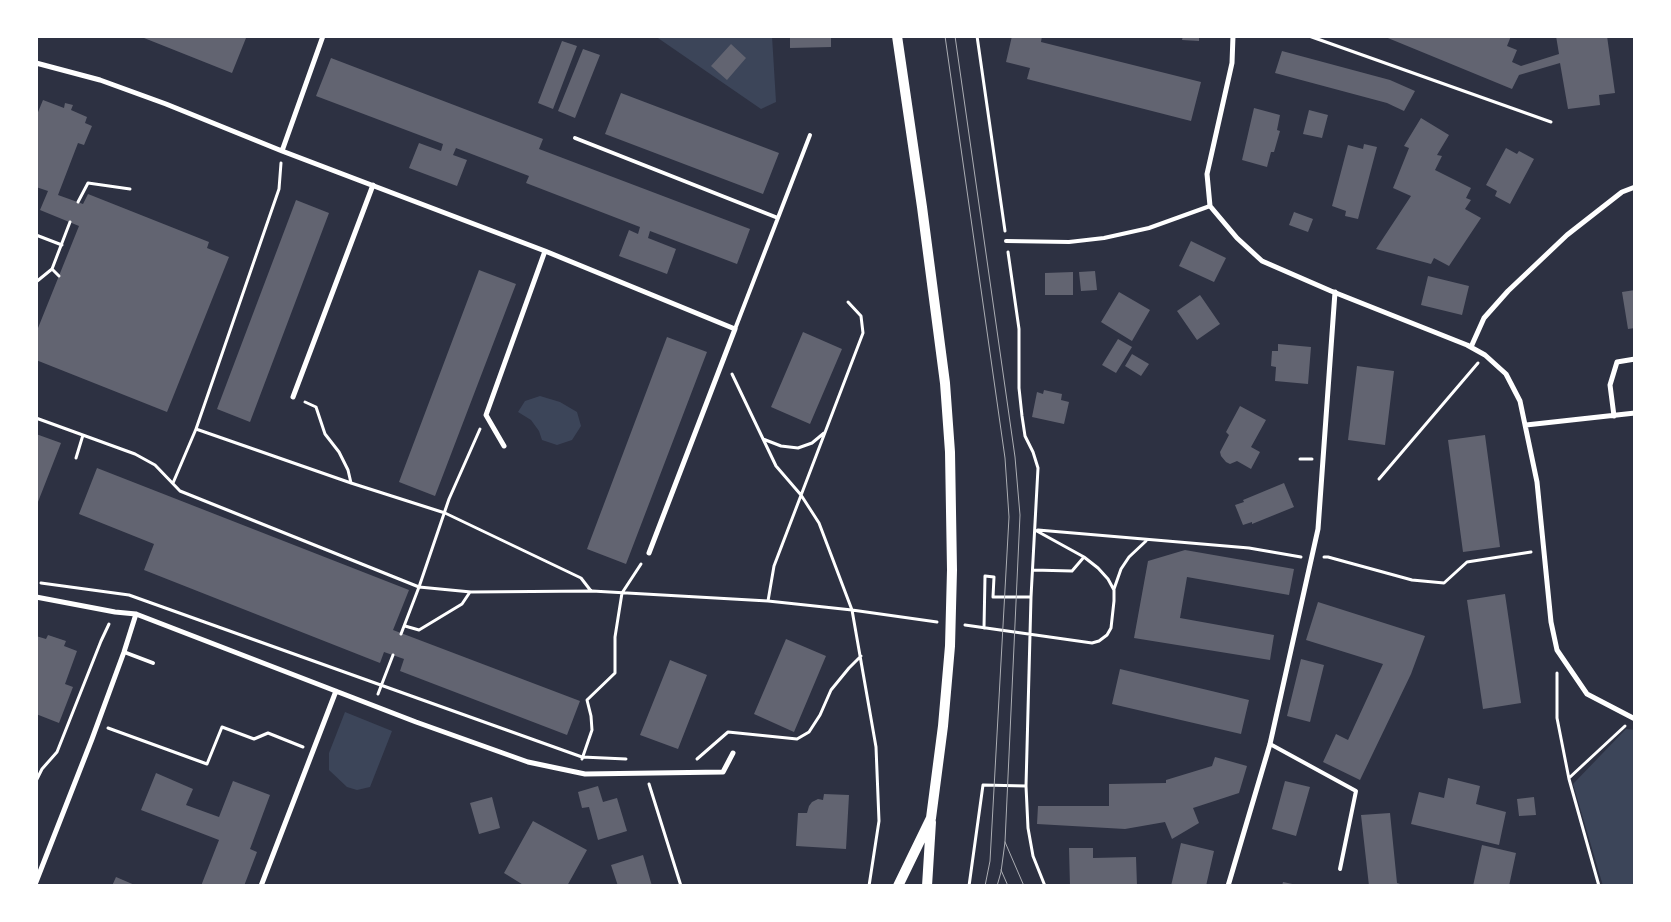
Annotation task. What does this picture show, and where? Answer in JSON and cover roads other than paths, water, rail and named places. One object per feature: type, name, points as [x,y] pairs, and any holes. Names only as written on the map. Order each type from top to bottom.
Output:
[{"type":"main road","points":[[897,36],[921,197],[945,383],[950,452],[952,570],[950,646],[943,726],[931,818],[927,886]]},
{"type":"main road","points":[[900,882],[931,818]]},
{"type":"street","points":[[282,150],[323,36]]},
{"type":"street","points":[[1234,36],[1232,63],[1207,174],[1210,206],[1237,238],[1262,261],[1471,347],[1485,355],[1506,374],[1520,401],[1537,482],[1551,622],[1557,650],[1587,694],[1635,719]]},
{"type":"street","points":[[36,63],[100,80],[166,104],[545,251],[735,329],[649,553]]},
{"type":"street","points":[[292,397],[373,185]]},
{"type":"street","points":[[1471,347],[1484,318],[1508,290],[1567,235],[1622,192],[1635,187]]},
{"type":"street","points":[[504,446],[486,415],[545,251]]},
{"type":"street","points":[[1228,886],[1270,744],[1318,529],[1336,292]]},
{"type":"street","points":[[1614,416],[1610,385],[1617,362],[1635,359]]},
{"type":"street","points":[[1526,424],[1614,416],[1635,412]]},
{"type":"street","points":[[36,597],[115,612],[136,614],[528,762],[585,774],[723,772],[733,753]]},
{"type":"street","points":[[36,882],[124,652],[136,614]]},
{"type":"street","points":[[260,886],[336,691]]},
{"type":"lane","points":[[735,329],[810,135]]},
{"type":"lane","points":[[575,138],[778,218]]},
{"type":"lane","points":[[1006,241],[1069,242],[1104,238],[1149,228],[1210,206]]},
{"type":"lane","points":[[124,652],[153,663]]},
{"type":"lane","points":[[1270,744],[1356,791],[1340,869]]},
{"type":"tram line","points":[[945,36],[1005,458],[1009,517],[990,861],[985,886]]},
{"type":"tram line","points":[[955,36],[1015,457],[1020,515],[1005,842],[997,886]]},
{"type":"tram line","points":[[1005,842],[1024,886]]},
{"type":"tram line","points":[[1001,870],[1008,886]]}]
